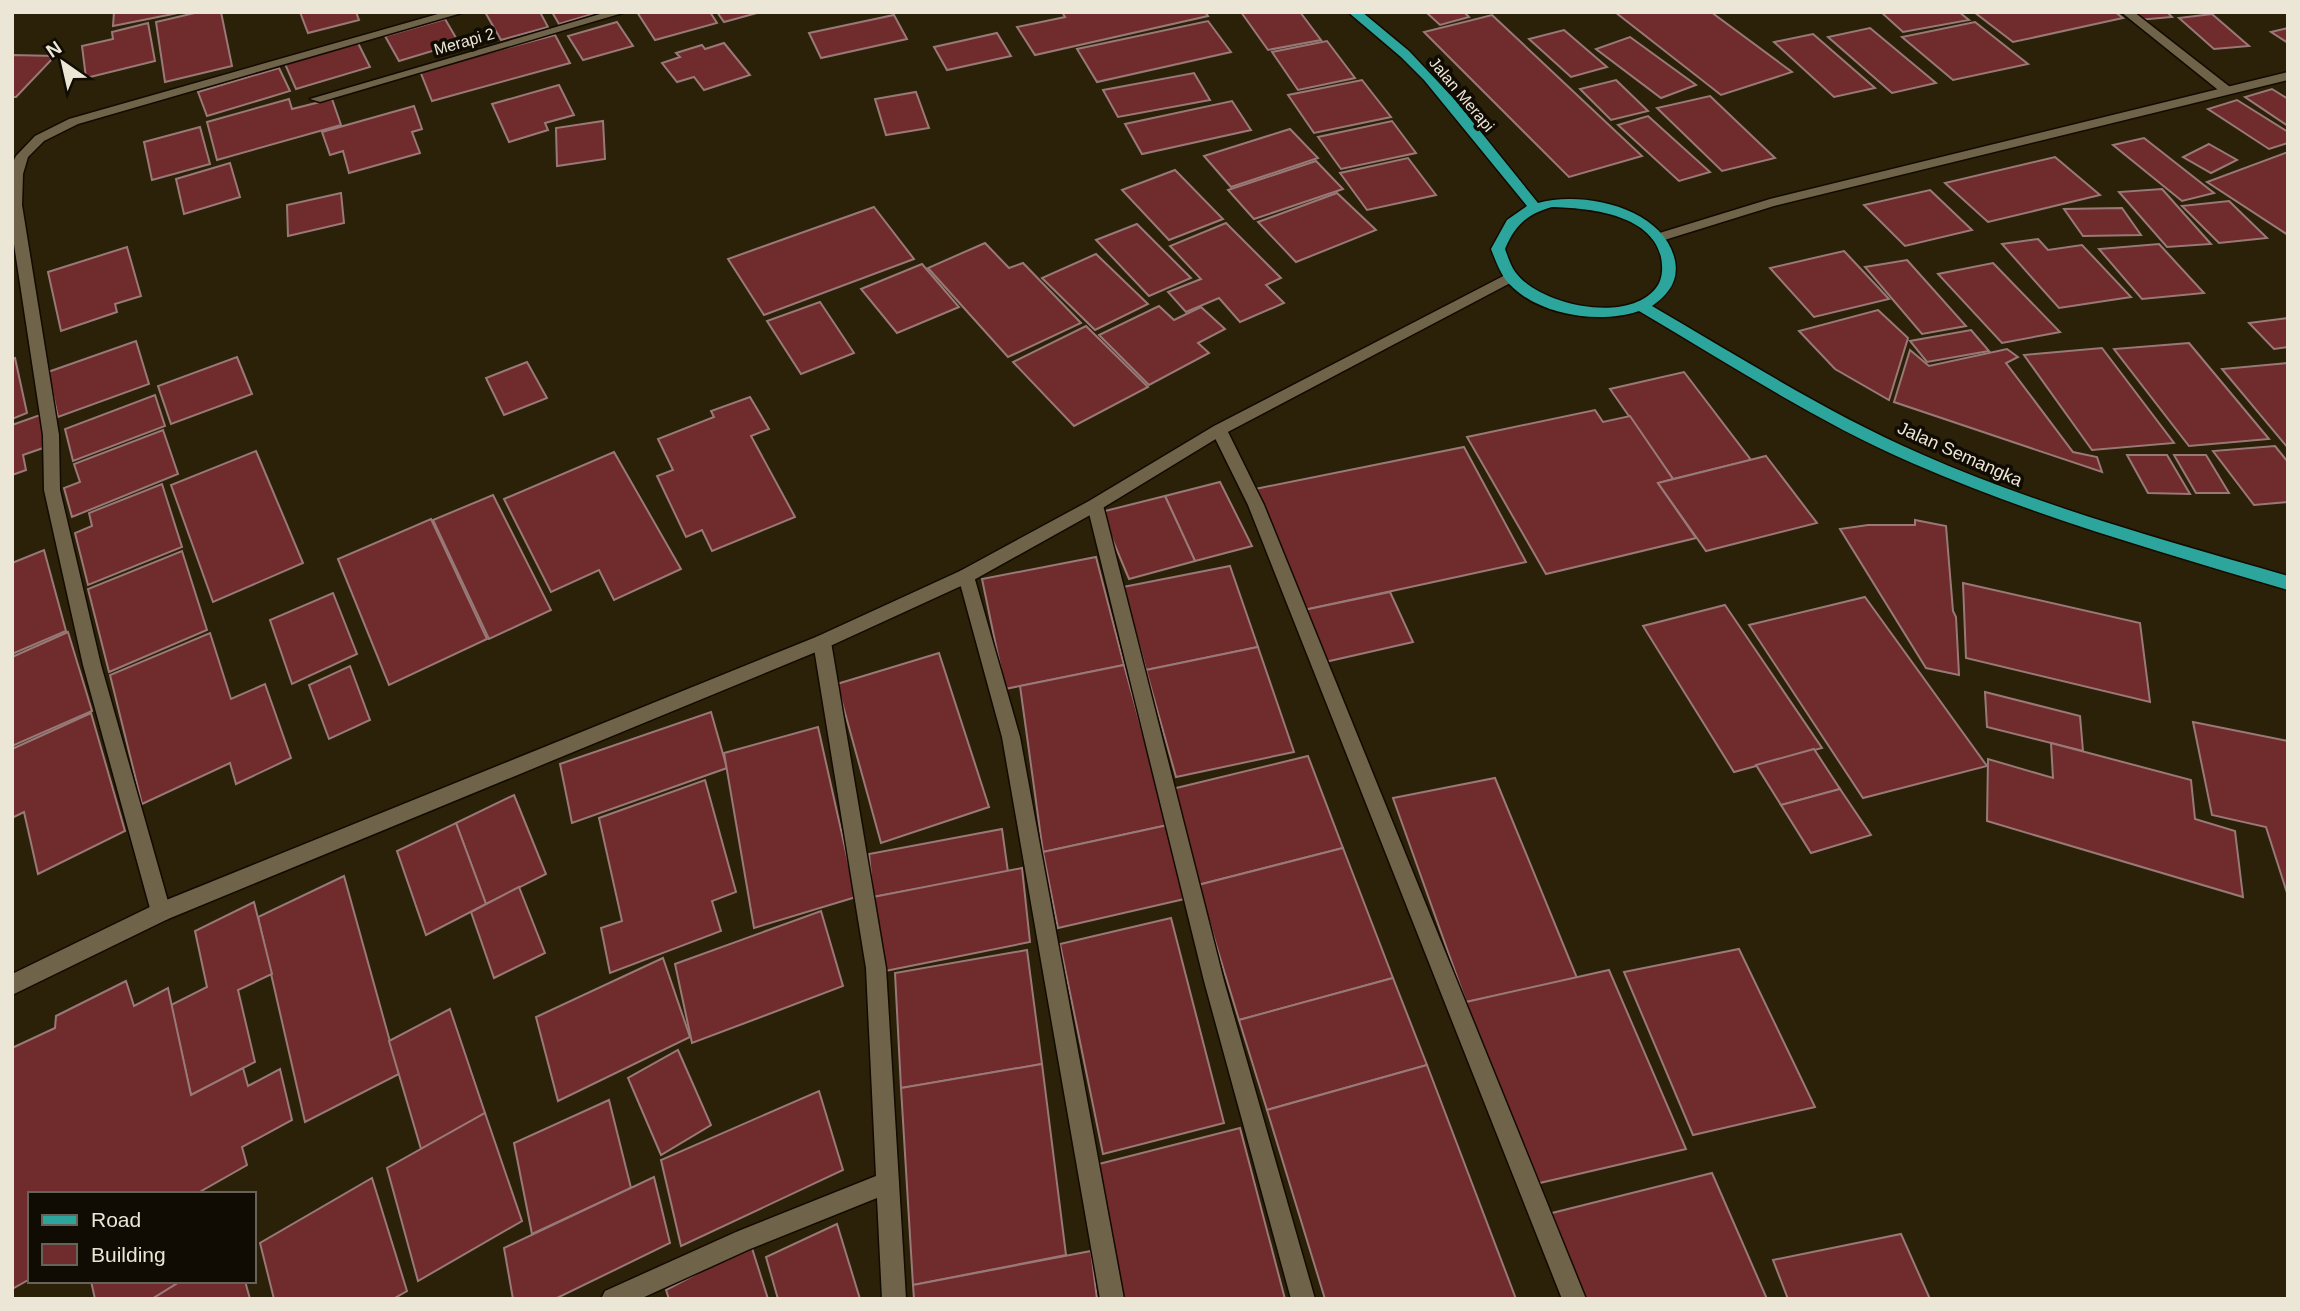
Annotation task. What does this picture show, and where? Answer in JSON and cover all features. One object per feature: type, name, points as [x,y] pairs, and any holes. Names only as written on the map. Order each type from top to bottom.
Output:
[{"type":"main road","name":"Jalan Merapi","points":[[1354,12],[1400,47],[1534,207]]},
{"type":"main road","points":[[1572,203],[1611,209],[1645,226],[1658,238],[1669,256],[1670,276],[1660,293],[1641,306],[1615,312],[1585,312],[1529,293],[1511,277],[1498,249],[1507,224],[1534,207],[1572,203]]},
{"type":"main road","name":"Jalan Semangka","points":[[1641,306],[1813,405],[1913,457],[2029,505],[2288,583]]},
{"type":"street","points":[[161,912],[92,665],[52,490],[51,435],[15,205],[16,176],[22,157],[39,139],[62,126],[109,110],[459,12]]},
{"type":"street","name":"Merapi 2","points":[[316,99],[620,12]]},
{"type":"street","points":[[2127,12],[2226,90]]},
{"type":"street","points":[[1658,238],[1770,203],[2288,76]]},
{"type":"street","points":[[12,985],[161,912],[822,642],[966,576],[1096,505],[1219,430],[1511,277]]},
{"type":"street","points":[[1219,430],[1256,505],[1574,1299]]},
{"type":"street","points":[[1096,505],[1214,981],[1303,1299]]},
{"type":"street","points":[[966,576],[1011,737],[1112,1299]]},
{"type":"street","points":[[822,642],[876,968],[894,1299]]},
{"type":"street","points":[[613,1299],[744,1240],[888,1184]]},
{"type":"building","points":[[114,12],[183,12],[113,26]]},
{"type":"building","points":[[199,12],[221,12],[232,66],[165,82],[156,22]]},
{"type":"building","points":[[300,12],[356,12],[359,20],[308,33]]},
{"type":"building","points":[[485,12],[540,12],[548,27],[501,40]]},
{"type":"building","points":[[552,12],[599,12],[559,24]]},
{"type":"building","points":[[637,12],[710,12],[717,23],[655,40]]},
{"type":"building","points":[[717,12],[756,12],[757,13],[724,22]]},
{"type":"building","points":[[1062,12],[1205,12],[1208,16],[1035,55],[1017,27],[1065,17]]},
{"type":"building","points":[[1241,12],[1300,12],[1321,40],[1268,50]]},
{"type":"building","points":[[1426,12],[1464,12],[1469,17],[1440,25]]},
{"type":"building","points":[[1615,12],[1711,12],[1792,72],[1721,95]]},
{"type":"building","points":[[1881,12],[1959,12],[1969,20],[1903,32]]},
{"type":"building","points":[[1974,12],[2115,12],[2123,18],[2013,42]]},
{"type":"building","points":[[2131,12],[2167,12],[2172,17],[2138,20]]},
{"type":"building","points":[[2212,14],[2249,46],[2214,49],[2179,18]]},
{"type":"building","points":[[894,15],[907,39],[821,58],[809,33]]},
{"type":"building","points":[[1492,15],[1642,156],[1569,177],[1424,32]]},
{"type":"building","points":[[445,19],[459,43],[399,61],[385,36]]},
{"type":"building","points":[[1208,21],[1231,52],[1097,82],[1077,49]]},
{"type":"building","points":[[617,22],[633,46],[583,60],[568,36]]},
{"type":"building","points":[[1975,22],[2028,64],[1953,80],[1902,37]]},
{"type":"building","points":[[148,23],[155,61],[86,78],[82,46],[113,39],[112,32]]},
{"type":"building","points":[[1870,28],[1936,83],[1892,93],[1828,37]]},
{"type":"building","points":[[2288,28],[2288,43],[2271,32]]},
{"type":"building","points":[[1564,30],[1607,67],[1571,77],[1529,39]]},
{"type":"building","points":[[997,33],[1011,56],[947,70],[934,47]]},
{"type":"building","points":[[1813,34],[1875,88],[1834,97],[1774,42]]},
{"type":"building","points":[[555,35],[570,63],[432,101],[420,71]]},
{"type":"building","points":[[1630,37],[1696,85],[1661,98],[1596,49]]},
{"type":"building","points":[[1327,41],[1355,78],[1298,90],[1272,52]]},
{"type":"building","points":[[358,43],[370,67],[296,89],[285,64]]},
{"type":"building","points":[[724,43],[750,75],[704,90],[694,77],[677,82],[662,63],[680,57],[676,53],[702,45],[705,49]]},
{"type":"building","points":[[12,55],[55,56],[16,97],[12,97]]},
{"type":"building","points":[[279,68],[290,91],[207,116],[198,92]]},
{"type":"building","points":[[1194,73],[1210,100],[1118,117],[1103,90]]},
{"type":"building","points":[[1362,80],[1391,117],[1314,133],[1288,95]]},
{"type":"building","points":[[1616,80],[1648,111],[1611,120],[1580,89]]},
{"type":"building","points":[[559,85],[574,115],[545,123],[548,130],[509,142],[492,104]]},
{"type":"building","points":[[2272,89],[2288,99],[2288,126],[2245,97]]},
{"type":"building","points":[[916,92],[929,128],[886,135],[875,99]]},
{"type":"building","points":[[1710,96],[1775,158],[1722,171],[1657,108]]},
{"type":"building","points":[[289,99],[292,109],[332,99],[341,125],[217,160],[207,122]]},
{"type":"building","points":[[2237,100],[2288,132],[2288,143],[2269,149],[2208,109]]},
{"type":"building","points":[[1232,101],[1251,130],[1142,154],[1125,124]]},
{"type":"building","points":[[414,106],[422,129],[412,132],[420,153],[349,173],[343,151],[330,155],[322,132]]},
{"type":"building","points":[[1648,116],[1710,172],[1679,181],[1618,125]]},
{"type":"building","points":[[603,121],[605,159],[557,166],[556,128]]},
{"type":"building","points":[[1392,121],[1416,153],[1341,169],[1318,137]]},
{"type":"building","points":[[200,127],[210,164],[152,180],[144,142]]},
{"type":"building","points":[[1290,129],[1318,158],[1231,187],[1204,156]]},
{"type":"building","points":[[2144,138],[2214,193],[2182,201],[2113,145]]},
{"type":"building","points":[[2209,144],[2237,160],[2211,173],[2183,157]]},
{"type":"building","points":[[2288,152],[2288,235],[2207,182]]},
{"type":"building","points":[[2055,157],[2100,195],[1988,222],[1945,183]]},
{"type":"building","points":[[1408,158],[1436,195],[1367,210],[1340,173]]},
{"type":"building","points":[[1316,161],[1343,189],[1254,219],[1228,190]]},
{"type":"building","points":[[230,163],[240,197],[184,214],[176,179]]},
{"type":"building","points":[[1175,170],[1223,219],[1169,240],[1122,190]]},
{"type":"building","points":[[2162,189],[2211,244],[2167,247],[2119,192]]},
{"type":"building","points":[[1930,190],[1972,230],[1905,246],[1864,205]]},
{"type":"building","points":[[341,193],[344,223],[288,236],[287,205]]},
{"type":"building","points":[[1337,193],[1376,230],[1296,262],[1258,222]]},
{"type":"building","points":[[2229,201],[2267,238],[2219,243],[2182,206]]},
{"type":"building","points":[[874,207],[914,259],[764,315],[728,259]]},
{"type":"building","points":[[2122,208],[2141,235],[2083,236],[2064,209]]},
{"type":"building","points":[[1226,223],[1281,278],[1266,285],[1284,303],[1240,322],[1219,298],[1186,312],[1168,292],[1201,279],[1170,246]]},
{"type":"building","points":[[1137,224],[1191,278],[1149,296],[1096,240]]},
{"type":"building","points":[[2038,239],[2048,250],[2082,245],[2131,297],[2059,308],[2002,244]]},
{"type":"building","points":[[985,243],[1009,268],[1023,263],[1081,323],[1008,357],[928,268]]},
{"type":"building","points":[[2159,244],[2204,293],[2142,299],[2099,249]]},
{"type":"building","points":[[127,247],[141,296],[115,304],[117,312],[61,331],[48,272]]},
{"type":"building","points":[[1844,251],[1889,299],[1814,317],[1770,268]]},
{"type":"building","points":[[1096,254],[1148,304],[1095,330],[1042,278]]},
{"type":"building","points":[[1907,260],[1966,326],[1922,334],[1865,267]]},
{"type":"building","points":[[1993,263],[2060,332],[2002,343],[1938,274]]},
{"type":"building","points":[[922,264],[959,307],[897,333],[861,289]]},
{"type":"building","points":[[820,302],[854,353],[801,374],[767,321]]},
{"type":"building","points":[[1159,306],[1174,320],[1201,307],[1225,329],[1198,343],[1209,353],[1149,385],[1099,335]]},
{"type":"building","points":[[1878,310],[1908,338],[1889,400],[1835,369],[1799,331]]},
{"type":"building","points":[[2288,318],[2288,347],[2274,349],[2249,323]]},
{"type":"building","points":[[1086,326],[1148,387],[1074,426],[1013,362]]},
{"type":"building","points":[[1971,330],[1989,351],[1927,362],[1910,341]]},
{"type":"building","points":[[136,341],[149,384],[58,417],[48,372]]},
{"type":"building","points":[[2189,343],[2269,439],[2189,446],[2114,349]]},
{"type":"building","points":[[2102,348],[2174,443],[2092,450],[2024,355]]},
{"type":"building","points":[[2007,349],[2018,357],[2006,363],[2073,452],[2097,457],[2102,472],[1894,402],[1910,350],[1929,366]]},
{"type":"building","points":[[237,357],[252,394],[171,424],[158,386]]},
{"type":"building","points":[[15,358],[27,413],[12,419],[12,359]]},
{"type":"building","points":[[527,362],[547,398],[504,415],[486,378]]},
{"type":"building","points":[[2288,363],[2288,448],[2222,369]]},
{"type":"building","points":[[1684,372],[1751,460],[1673,479],[1610,389]]},
{"type":"building","points":[[155,395],[165,426],[73,461],[65,429]]},
{"type":"building","points":[[750,397],[769,429],[751,436],[795,517],[712,551],[702,530],[686,537],[657,476],[673,470],[658,439],[714,417],[711,411]]},
{"type":"building","points":[[1595,410],[1603,422],[1630,416],[1673,479],[1658,483],[1696,538],[1546,574],[1467,437]]},
{"type":"building","points":[[40,415],[46,447],[23,455],[26,470],[12,475],[12,425]]},
{"type":"building","points":[[163,430],[178,474],[72,517],[64,488],[80,482],[74,464]]},
{"type":"building","points":[[2275,446],[2288,462],[2288,502],[2254,505],[2213,451]]},
{"type":"building","points":[[1464,447],[1526,562],[1304,610],[1255,489]]},
{"type":"building","points":[[256,451],[303,563],[213,602],[171,485]]},
{"type":"building","points":[[614,452],[681,569],[614,600],[599,570],[551,592],[504,499]]},
{"type":"building","points":[[2127,455],[2167,455],[2190,494],[2148,493]]},
{"type":"building","points":[[2174,455],[2206,455],[2229,493],[2196,493]]},
{"type":"building","points":[[1766,456],[1817,523],[1706,551],[1658,483]]},
{"type":"building","points":[[1220,482],[1252,546],[1195,561],[1165,496]]},
{"type":"building","points":[[162,484],[182,547],[88,585],[75,533],[92,526],[89,513]]},
{"type":"building","points":[[493,495],[551,610],[489,639],[433,520]]},
{"type":"building","points":[[1165,496],[1195,561],[1129,579],[1101,512]]},
{"type":"building","points":[[431,519],[487,639],[389,685],[338,559]]},
{"type":"building","points":[[1915,520],[1946,526],[1959,675],[1926,668],[1840,529],[1868,525],[1915,525]]},
{"type":"building","points":[[44,550],[66,631],[12,654],[12,563]]},
{"type":"building","points":[[182,551],[207,630],[109,672],[88,589]]},
{"type":"building","points":[[1096,557],[1124,665],[1005,689],[982,579]]},
{"type":"building","points":[[1230,566],[1258,647],[1146,670],[1123,587]]},
{"type":"building","points":[[1963,583],[2140,623],[2150,702],[1966,658]]},
{"type":"building","points":[[1390,592],[1413,642],[1325,662],[1304,610]]},
{"type":"building","points":[[333,593],[357,654],[292,684],[270,620]]},
{"type":"building","points":[[1865,597],[1987,766],[1863,798],[1749,625]]},
{"type":"building","points":[[1725,605],[1822,748],[1734,772],[1643,626]]},
{"type":"building","points":[[68,632],[92,711],[12,746],[12,657]]},
{"type":"building","points":[[210,633],[231,699],[265,684],[291,758],[236,784],[230,763],[142,804],[110,675]]},
{"type":"building","points":[[1258,647],[1294,752],[1176,777],[1146,670]]},
{"type":"building","points":[[939,653],[989,807],[881,843],[837,684]]},
{"type":"building","points":[[1124,665],[1168,825],[1043,852],[1020,686]]},
{"type":"building","points":[[350,666],[370,720],[329,739],[309,685]]},
{"type":"building","points":[[1985,692],[2080,716],[2083,751],[1987,727]]},
{"type":"building","points":[[711,712],[727,768],[572,823],[560,764]]},
{"type":"building","points":[[91,713],[125,831],[38,874],[24,812],[12,818],[12,749]]},
{"type":"building","points":[[2193,722],[2288,741],[2288,896],[2266,827],[2212,815]]},
{"type":"building","points":[[818,727],[856,897],[754,928],[724,753]]},
{"type":"building","points":[[2051,743],[2191,780],[2195,819],[2235,831],[2243,897],[1987,821],[1988,759],[2053,778]]},
{"type":"building","points":[[1814,749],[1840,789],[1781,805],[1756,765]]},
{"type":"building","points":[[1308,756],[1343,848],[1198,885],[1168,790]]},
{"type":"building","points":[[1495,778],[1577,978],[1466,1002],[1393,798]]},
{"type":"building","points":[[705,780],[736,892],[712,901],[721,931],[610,973],[601,928],[622,921],[599,818]]},
{"type":"building","points":[[1840,789],[1871,835],[1811,853],[1781,805]]},
{"type":"building","points":[[514,795],[546,874],[486,904],[456,823]]},
{"type":"building","points":[[456,823],[486,904],[426,935],[397,851]]},
{"type":"building","points":[[1168,825],[1189,898],[1058,928],[1043,852]]},
{"type":"building","points":[[1002,829],[1008,872],[873,897],[869,854]]},
{"type":"building","points":[[1343,848],[1393,978],[1239,1020],[1198,885]]},
{"type":"building","points":[[1022,868],[1030,942],[880,972],[873,897]]},
{"type":"building","points":[[344,876],[399,1074],[305,1122],[258,917]]},
{"type":"building","points":[[519,887],[545,953],[494,978],[471,912]]},
{"type":"building","points":[[254,902],[272,974],[238,990],[255,1062],[191,1095],[171,1005],[207,987],[195,931]]},
{"type":"building","points":[[821,911],[843,986],[692,1043],[675,964]]},
{"type":"building","points":[[1171,918],[1224,1123],[1103,1154],[1060,944]]},
{"type":"building","points":[[1739,949],[1815,1107],[1693,1135],[1624,972]]},
{"type":"building","points":[[1027,950],[1042,1064],[901,1088],[895,973]]},
{"type":"building","points":[[663,958],[690,1037],[558,1101],[536,1017]]},
{"type":"building","points":[[1609,970],[1686,1149],[1531,1185],[1466,1002]]},
{"type":"building","points":[[1393,978],[1427,1065],[1267,1110],[1239,1020]]},
{"type":"building","points":[[126,981],[134,1006],[168,988],[191,1095],[243,1068],[248,1086],[280,1069],[292,1120],[242,1147],[247,1165],[200,1192],[28,1192],[28,1280],[12,1289],[12,1048],[55,1028],[56,1016]]},
{"type":"building","points":[[450,1009],[485,1113],[421,1149],[389,1041]]},
{"type":"building","points":[[678,1050],[711,1125],[661,1155],[628,1078]]},
{"type":"building","points":[[1042,1064],[1066,1255],[913,1285],[901,1088]]},
{"type":"building","points":[[1427,1065],[1516,1299],[1325,1299],[1267,1110]]},
{"type":"building","points":[[819,1091],[843,1170],[681,1246],[661,1160]]},
{"type":"building","points":[[609,1100],[631,1188],[532,1234],[514,1143]]},
{"type":"building","points":[[485,1113],[522,1221],[418,1281],[387,1168]]},
{"type":"building","points":[[1240,1128],[1285,1299],[1117,1299],[1091,1166]]},
{"type":"building","points":[[1712,1173],[1767,1299],[1580,1299],[1548,1214]]},
{"type":"building","points":[[654,1177],[670,1243],[555,1299],[513,1299],[504,1248]]},
{"type":"building","points":[[372,1178],[407,1291],[393,1299],[274,1299],[260,1243]]},
{"type":"building","points":[[837,1224],[860,1299],[778,1299],[766,1257]]},
{"type":"building","points":[[1901,1234],[1930,1299],[1788,1299],[1773,1260]]},
{"type":"building","points":[[751,1245],[768,1299],[669,1299],[666,1290]]},
{"type":"building","points":[[1091,1251],[1097,1299],[914,1299],[913,1285]]},
{"type":"building","points":[[91,1283],[178,1283],[152,1299],[95,1299]]},
{"type":"building","points":[[178,1283],[246,1283],[250,1299],[152,1299]]}]
